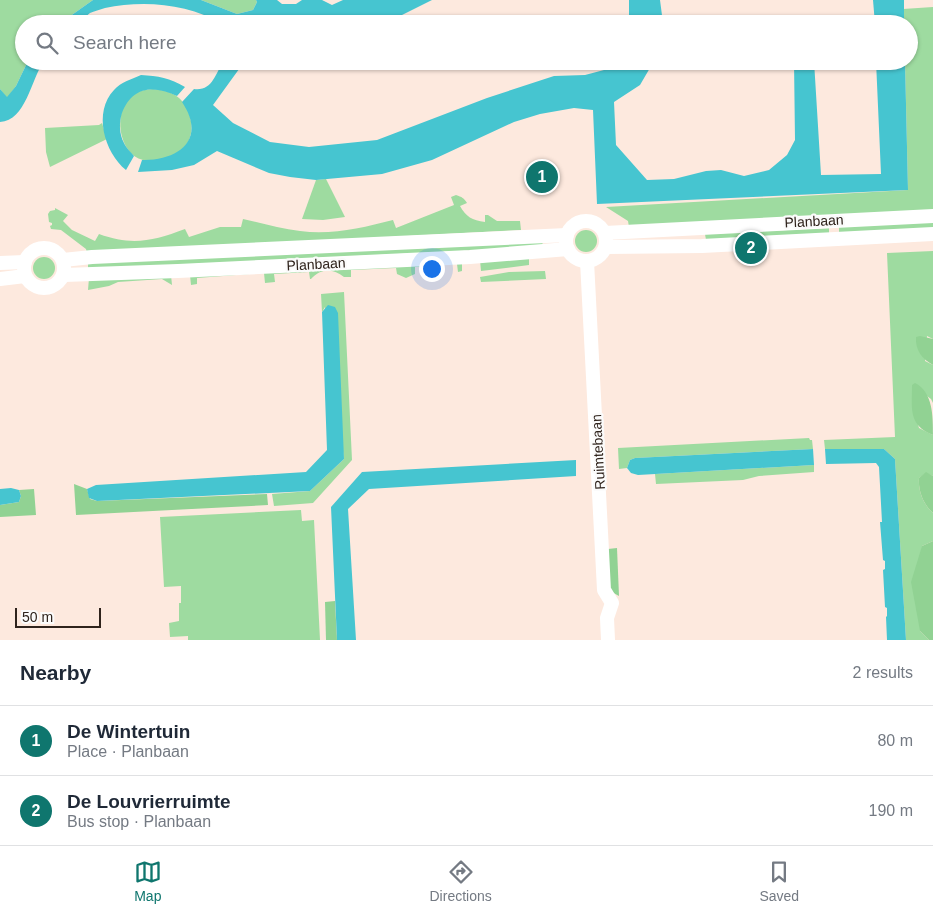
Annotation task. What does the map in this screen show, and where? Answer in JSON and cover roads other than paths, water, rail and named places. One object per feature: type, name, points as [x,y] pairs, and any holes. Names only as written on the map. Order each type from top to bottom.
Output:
[{"type":"street","name":"Planbaan","points":[[605,240],[933,216]]},
{"type":"street","points":[[585,221],[597,224],[605,240],[601,256],[587,261],[574,257],[567,242],[576,224],[585,221]]},
{"type":"street","name":"Planbaan","points":[[605,240],[702,246],[933,234]]},
{"type":"street","name":"Planbaan","points":[[63,260],[101,257],[567,242]]},
{"type":"street","name":"Planbaan","points":[[64,275],[412,260],[567,242]]},
{"type":"street","points":[[42,248],[51,249],[58,253],[63,260],[65,267],[64,275],[60,282],[53,287],[45,289],[30,283],[25,269],[31,252],[42,248]]},
{"type":"street","name":"Ruimtebaan","points":[[587,261],[604,590],[612,603],[607,618],[608,640]]},
{"type":"street","points":[[0,263],[25,269]]},
{"type":"street","points":[[0,279],[25,269]]},
{"type":"water","points":[[93,0],[201,0],[237,14],[253,10],[257,2],[256,0],[277,0],[282,4],[296,4],[302,0],[322,0],[332,5],[343,0],[432,0],[402,15],[203,15],[165,5],[134,4],[105,8],[88,15],[72,15]]},
{"type":"water","points":[[629,0],[660,0],[662,15],[629,15]]},
{"type":"water","points":[[873,0],[904,0],[904,15],[874,15]]},
{"type":"water","points":[[24,70],[39,70],[22,107],[9,120],[0,122],[0,89],[7,97],[16,86]]},
{"type":"water","points":[[219,70],[238,70],[213,105],[233,123],[270,142],[309,147],[377,140],[487,98],[554,76],[585,75],[604,70],[649,70],[640,85],[614,102],[616,145],[647,180],[674,179],[706,171],[721,170],[744,176],[769,170],[787,155],[795,140],[794,70],[815,70],[821,175],[881,174],[876,70],[905,70],[908,190],[597,204],[593,110],[574,108],[540,114],[514,122],[432,160],[382,174],[316,180],[290,177],[269,173],[217,151],[194,165],[172,170],[138,172],[142,160],[167,157],[178,152],[185,145],[190,137],[192,127],[189,115],[182,102],[194,89],[205,87],[212,81]]},
{"type":"water","points":[[141,75],[164,78],[185,87],[177,96],[160,90],[145,90],[132,97],[126,104],[121,117],[120,132],[125,145],[134,156],[126,170],[118,162],[107,143],[104,132],[104,109],[108,99],[117,87]]},
{"type":"water","points":[[328,305],[335,307],[338,313],[344,459],[310,491],[97,501],[89,498],[87,489],[96,485],[306,472],[327,450],[322,312]]},
{"type":"water","points":[[813,449],[814,465],[638,475],[631,473],[627,468],[630,460],[635,458]]},
{"type":"water","points":[[825,449],[884,449],[895,459],[906,640],[887,640],[887,608],[885,607],[883,570],[885,569],[885,561],[883,560],[880,522],[882,522],[879,467],[876,463],[826,464]]},
{"type":"water","points":[[576,460],[576,476],[369,489],[348,509],[356,640],[337,640],[331,507],[362,472]]},
{"type":"water","points":[[11,488],[19,490],[21,496],[19,502],[0,505],[0,489]]},
{"type":"place","name":"De Wintertuin","points":[[542,177]]},
{"type":"place","name":"De Louvrierruimte","points":[[751,248]]}]
